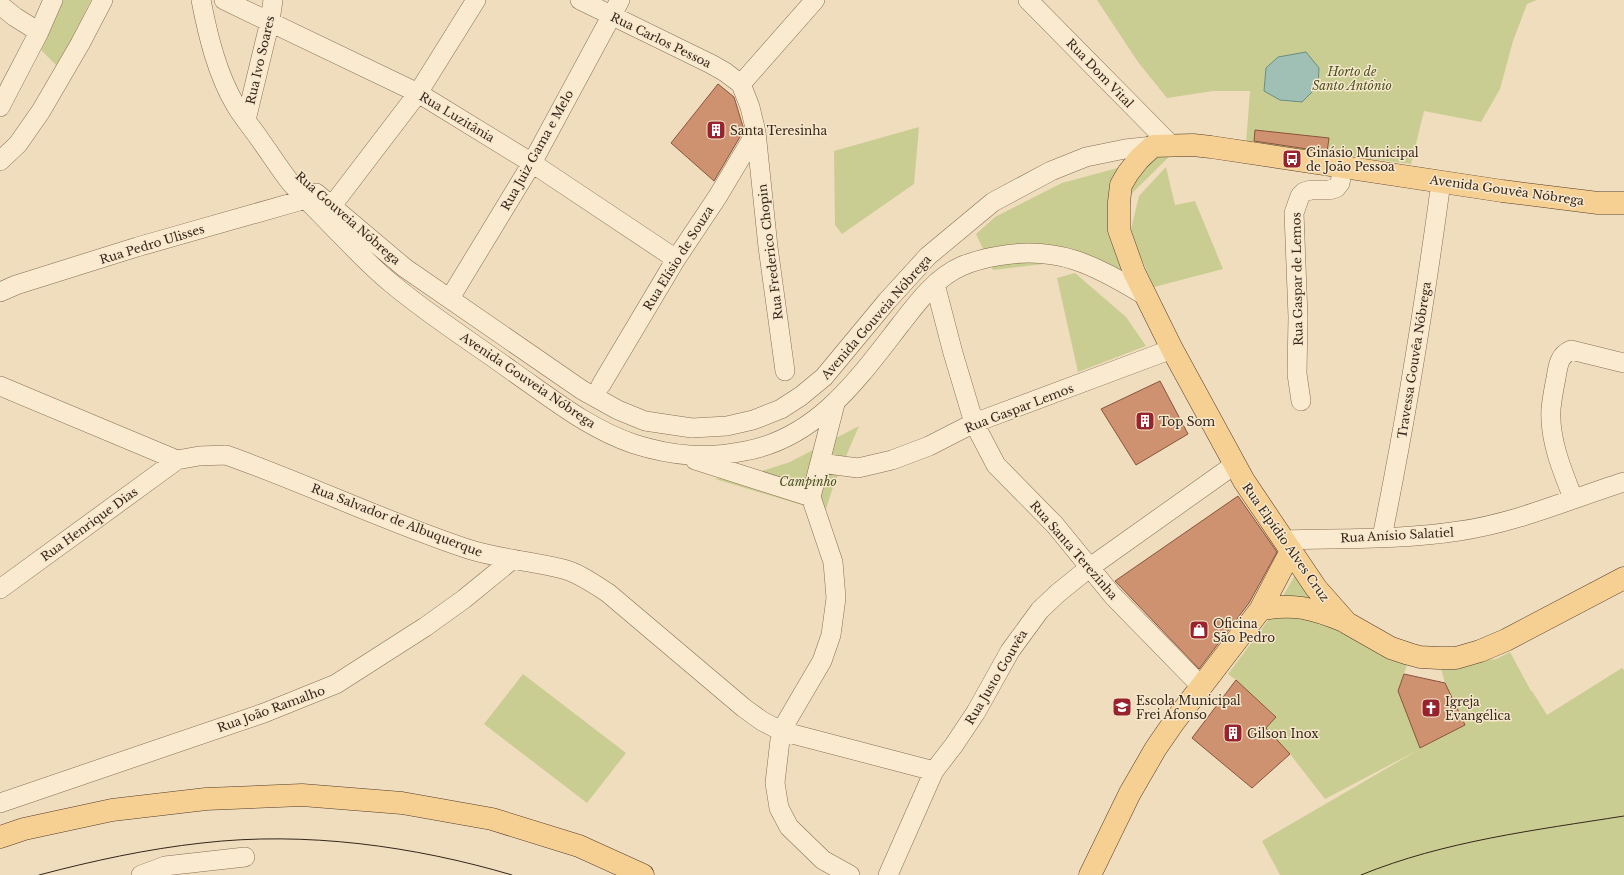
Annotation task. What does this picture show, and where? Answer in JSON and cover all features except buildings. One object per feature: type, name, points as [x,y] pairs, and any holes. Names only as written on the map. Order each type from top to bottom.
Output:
[{"type":"main road","name":"Avenida Gouvêa Nóbrega","points":[[1162,146],[1193,145],[1211,147],[1502,191],[1598,203],[1624,203]]},
{"type":"main road","points":[[1144,295],[1134,272],[1120,230],[1119,202],[1121,185],[1139,158],[1162,146]]},
{"type":"main road","name":"Rua Elpídio Alves Cruz","points":[[1144,295],[1234,465],[1316,588],[1348,623],[1391,648],[1409,654],[1420,657],[1456,658],[1480,651],[1506,640],[1624,578]]},
{"type":"main road","points":[[1090,875],[1140,774],[1174,722],[1260,610],[1287,545]]},
{"type":"main road","points":[[1260,610],[1275,606],[1296,607],[1320,612],[1348,623]]},
{"type":"main road","points":[[0,837],[24,829],[112,810],[206,799],[302,795],[402,803],[492,820],[578,846],[643,875]]},
{"type":"street","points":[[0,107],[40,32],[53,0]]},
{"type":"street","points":[[0,161],[18,144],[41,111],[80,44],[103,0]]},
{"type":"street","name":"Rua Gouveia Nóbrega","points":[[201,0],[217,63],[228,90],[249,124],[289,180],[306,199]]},
{"type":"street","name":"Rua Luzitânia","points":[[224,0],[418,93],[532,163],[676,258]]},
{"type":"street","name":"Rua Ivo Soares","points":[[249,124],[273,0]]},
{"type":"street","points":[[331,207],[418,93],[476,0]]},
{"type":"street","name":"Rua Carlos Pessoa","points":[[580,0],[616,8],[725,72],[741,84]]},
{"type":"street","points":[[741,84],[815,0]]},
{"type":"street","name":"Rua Dom Vital","points":[[1028,0],[1162,146]]},
{"type":"street","points":[[0,6],[40,32]]},
{"type":"street","name":"Rua Juiz Gama e Melo","points":[[450,298],[532,163],[616,8]]},
{"type":"street","name":"Rua Frederico Chopin","points":[[741,84],[750,107],[756,132],[768,246],[784,371]]},
{"type":"street","name":"Rua Gouveia Nóbrega","points":[[249,124],[331,207],[405,268],[450,298]]},
{"type":"street","name":"Rua Elísio de Souza","points":[[601,385],[676,258],[718,196],[756,132]]},
{"type":"street","name":"Avenida Gouveia Nóbrega","points":[[450,298],[582,390],[618,410],[646,421],[692,428],[727,426],[753,420],[781,409],[801,396],[824,377],[887,301],[928,256],[960,228],[994,202],[1051,171],[1086,157],[1125,149],[1162,146]]},
{"type":"street","name":"Rua Gaspar de Lemos","points":[[1301,401],[1297,374],[1298,317],[1294,213],[1300,196],[1304,192],[1311,190],[1330,190],[1336,188],[1340,183],[1343,166]]},
{"type":"street","name":"Travessa Gouvêa Nóbrega","points":[[1382,537],[1399,453],[1422,323],[1441,182]]},
{"type":"street","name":"Avenida Gouveia Nóbrega","points":[[306,199],[393,285],[564,407],[602,430],[632,443],[680,456],[714,456],[747,451],[776,442],[808,425],[835,404],[858,379],[912,309],[935,284],[960,266],[986,258],[1013,253],[1046,253],[1067,257],[1090,265],[1118,279],[1144,295]]},
{"type":"street","name":"Rua Pedro Ulisses","points":[[0,292],[16,285],[137,247],[306,199]]},
{"type":"street","name":"Rua Santa Terezinha","points":[[935,284],[953,353],[974,423],[996,465],[1055,525],[1089,568],[1140,626],[1201,686]]},
{"type":"street","name":"Rua Gaspar Lemos","points":[[820,463],[858,468],[892,460],[930,446],[974,423],[1172,349]]},
{"type":"street","points":[[1573,498],[1556,452],[1552,427],[1551,409],[1561,357],[1571,350],[1624,363]]},
{"type":"street","points":[[0,386],[177,460]]},
{"type":"street","points":[[835,404],[811,497],[833,562],[836,598],[831,635],[822,661],[781,731],[774,783],[779,808],[789,827],[823,860],[850,875]]},
{"type":"street","name":"Rua Salvador de Albuquerque","points":[[177,460],[199,456],[226,455],[377,515],[467,548],[488,555],[564,569],[586,579],[608,593],[744,708],[762,721],[781,731],[934,772]]},
{"type":"street","points":[[680,456],[811,497]]},
{"type":"street","name":"Rua Henrique Dias","points":[[0,589],[177,460]]},
{"type":"street","name":"Rua Justo Gouvêa","points":[[891,874],[934,772],[976,712],[998,671],[1023,632],[1040,610],[1089,568],[1234,465]]},
{"type":"street","name":"Rua Anísio Salatiel","points":[[1287,545],[1459,532],[1492,525],[1624,482]]},
{"type":"street","name":"Rua João Ramalho","points":[[0,802],[264,712],[336,684],[425,627],[513,559]]},
{"type":"street","points":[[142,875],[165,866],[245,857]]},
{"type":"green space","points":[[56,0],[91,0],[58,67],[39,48]]},
{"type":"green space","name":"Horto de Santo Antônio","points":[[1097,0],[1537,0],[1527,4],[1513,41],[1500,89],[1481,122],[1424,111],[1411,164],[1246,144],[1250,91],[1213,91],[1167,98],[1138,62]]},
{"type":"green space","points":[[919,127],[914,184],[842,234],[835,225],[834,151]]},
{"type":"green space","points":[[1173,153],[1127,198],[1125,228],[1146,299],[1089,272],[1052,263],[993,270],[976,234],[995,217],[1062,183]]},
{"type":"green space","points":[[1166,167],[1175,205],[1195,201],[1223,269],[1154,287],[1130,233],[1139,196]]},
{"type":"green space","points":[[1075,273],[1126,317],[1146,346],[1078,372],[1057,278]]},
{"type":"green space","name":"Campinho","points":[[859,426],[834,484],[825,512],[715,479],[762,471],[790,462]]},
{"type":"green space","points":[[1302,563],[1342,622],[1409,659],[1398,691],[1421,748],[1465,725],[1445,683],[1440,665],[1496,659],[1510,652],[1531,691],[1547,715],[1622,668],[1624,670],[1624,875],[1280,875],[1262,841],[1420,749],[1325,799],[1290,754],[1266,728],[1276,716],[1228,674],[1272,615]]},
{"type":"green space","points":[[523,674],[626,753],[587,803],[484,724]]},
{"type":"water","points":[[1306,52],[1319,68],[1318,86],[1302,102],[1280,100],[1264,91],[1266,68],[1278,57]]},
{"type":"tram line","points":[[1361,875],[1393,863],[1457,845],[1524,832],[1624,816]]},
{"type":"tram line","points":[[39,875],[99,860],[140,852],[202,843],[280,839],[320,840],[398,849],[437,856],[512,875]]},
{"type":"place","name":"Santa Teresinha","points":[[716,130]]},
{"type":"place","name":"Ginásio Municipal de João Pessoa","points":[[1292,159]]},
{"type":"place","name":"Top Som","points":[[1145,421]]},
{"type":"place","name":"Oficina São Pedro","points":[[1199,630]]},
{"type":"place","name":"Escola Municipal Frei Afonso","points":[[1122,707]]},
{"type":"place","name":"Igreja Evangélica","points":[[1431,708]]},
{"type":"place","name":"Gilson Inox","points":[[1233,733]]}]
